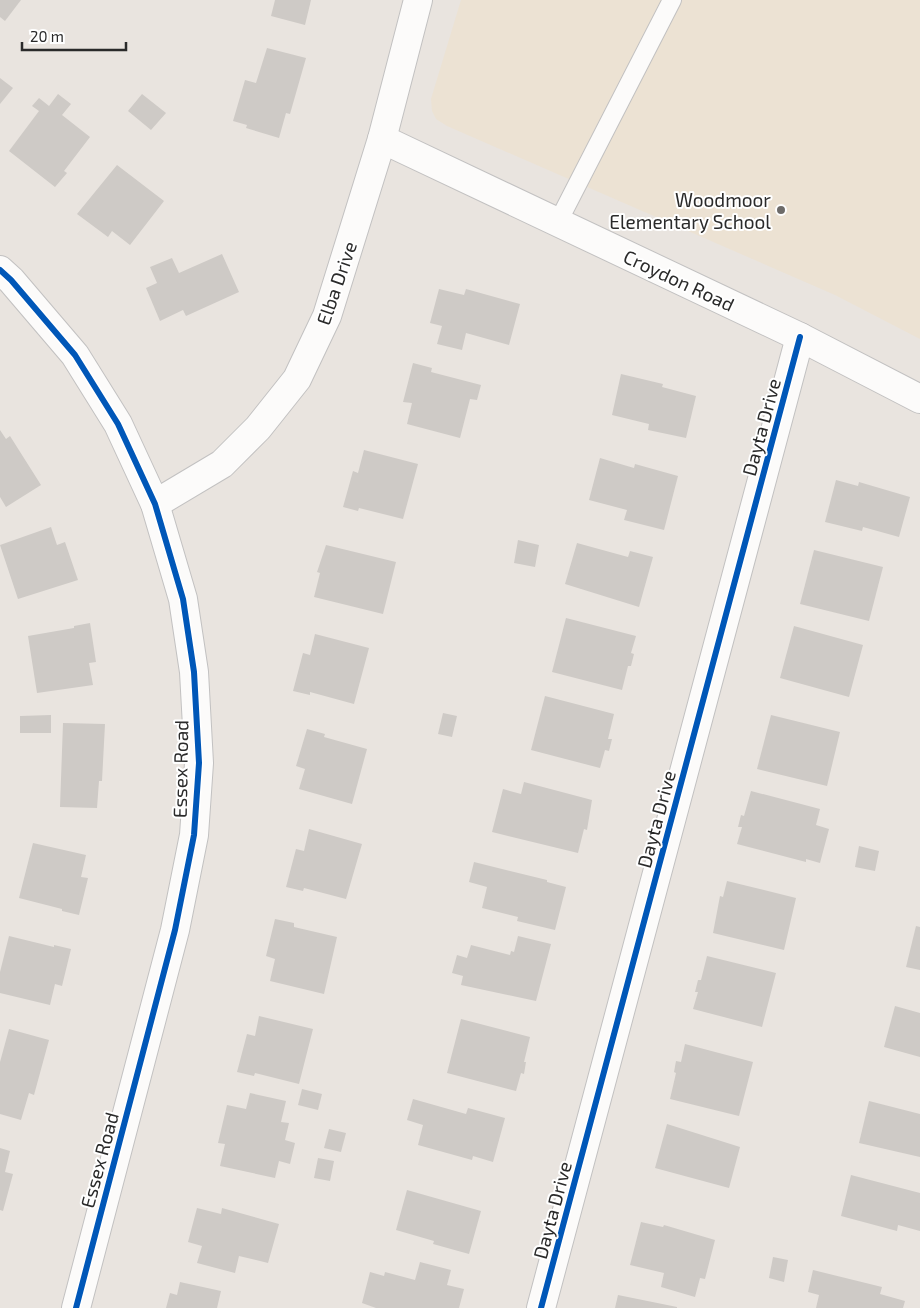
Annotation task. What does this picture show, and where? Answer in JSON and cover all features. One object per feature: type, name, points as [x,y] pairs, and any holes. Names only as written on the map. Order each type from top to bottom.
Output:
[{"type":"street","name":"Elba Drive","points":[[156,504],[222,464],[258,428],[296,379],[327,316],[382,139],[418,0]]},
{"type":"street","name":"Croydon Road","points":[[382,139],[800,337],[920,399]]},
{"type":"street","name":"Essex Road","points":[[0,270],[11,280],[75,355],[118,424],[156,504],[183,599],[194,672],[199,763],[194,835],[175,930],[76,1308]]},
{"type":"street","name":"Dayta Drive","points":[[541,1308],[800,337]]},
{"type":"lane","points":[[558,222],[672,0]]},
{"type":"shaded area","name":"Woodmoor Elementary School","points":[[461,0],[920,0],[920,339],[835,295],[447,126],[436,119],[432,111],[431,99]]},
{"type":"building","points":[[0,0],[21,0],[5,21],[0,17]]},
{"type":"building","points":[[275,0],[311,0],[305,25],[271,16]]},
{"type":"building","points":[[267,48],[306,58],[290,114],[286,113],[279,138],[246,128],[247,125],[233,121],[245,80],[256,83]]},
{"type":"building","points":[[0,78],[13,88],[0,104]]},
{"type":"building","points":[[58,94],[71,104],[62,115],[90,137],[64,171],[67,173],[55,187],[9,151],[39,111],[32,106],[39,98],[49,106]]},
{"type":"building","points":[[142,94],[166,113],[151,130],[128,111]]},
{"type":"building","points":[[117,165],[164,201],[130,245],[112,231],[108,237],[77,214]]},
{"type":"building","points":[[222,254],[239,292],[186,316],[183,310],[160,321],[146,288],[157,283],[150,267],[172,258],[179,273]]},
{"type":"building","points":[[439,289],[464,295],[466,289],[520,304],[509,345],[466,333],[462,350],[437,344],[442,326],[430,323]]},
{"type":"building","points":[[413,363],[432,368],[431,372],[481,385],[477,400],[470,399],[460,438],[407,424],[412,403],[403,402]]},
{"type":"building","points":[[621,374],[663,384],[662,387],[696,396],[686,438],[648,430],[649,424],[612,415]]},
{"type":"building","points":[[0,430],[6,439],[10,436],[41,485],[6,507],[0,497]]},
{"type":"building","points":[[364,450],[418,464],[403,519],[359,508],[358,511],[343,507],[353,471],[358,473]]},
{"type":"building","points":[[600,458],[634,468],[635,464],[678,476],[664,530],[624,520],[627,510],[589,500]]},
{"type":"building","points":[[836,480],[858,486],[859,482],[910,497],[899,537],[863,527],[862,531],[825,522]]},
{"type":"building","points":[[51,527],[57,545],[65,542],[78,580],[18,599],[0,545]]},
{"type":"building","points":[[518,540],[539,545],[535,567],[514,563]]},
{"type":"building","points":[[577,543],[628,557],[630,551],[653,557],[639,607],[565,584]]},
{"type":"building","points":[[326,545],[396,562],[383,614],[314,597],[320,573],[317,572]]},
{"type":"building","points":[[814,550],[883,567],[869,621],[800,604]]},
{"type":"building","points":[[566,618],[636,636],[631,653],[634,654],[631,666],[628,666],[622,690],[552,672]]},
{"type":"building","points":[[90,623],[96,662],[89,663],[93,685],[37,693],[28,636],[74,628],[74,626]]},
{"type":"building","points":[[794,626],[863,645],[849,697],[780,678]]},
{"type":"building","points":[[315,634],[369,648],[354,704],[310,692],[310,695],[293,691],[303,653],[310,655]]},
{"type":"building","points":[[545,696],[614,714],[608,739],[612,739],[609,751],[605,750],[600,768],[531,750]]},
{"type":"building","points":[[443,713],[457,716],[452,737],[438,734]]},
{"type":"building","points":[[51,715],[51,733],[20,733],[20,716]]},
{"type":"building","points":[[771,715],[840,732],[827,786],[757,769]]},
{"type":"building","points":[[63,723],[105,724],[102,781],[99,781],[97,808],[60,807]]},
{"type":"building","points":[[307,729],[325,734],[324,737],[367,749],[352,804],[299,789],[305,769],[296,766]]},
{"type":"building","points":[[524,782],[592,800],[587,830],[584,829],[578,853],[492,832],[503,789],[521,794]]},
{"type":"building","points":[[751,791],[820,809],[816,825],[829,829],[820,863],[806,859],[806,862],[737,844],[742,827],[738,827],[741,815],[744,816]]},
{"type":"building","points":[[309,829],[362,844],[346,899],[304,888],[303,891],[286,887],[296,849],[304,851]]},
{"type":"building","points":[[33,843],[86,855],[81,877],[88,878],[79,915],[19,898]]},
{"type":"building","points":[[859,846],[879,851],[875,871],[855,867]]},
{"type":"building","points":[[474,862],[547,880],[547,882],[566,887],[555,930],[517,921],[518,917],[482,908],[487,887],[469,882]]},
{"type":"building","points":[[727,881],[796,898],[784,950],[713,933],[720,896],[723,897]]},
{"type":"building","points":[[275,919],[294,923],[294,927],[337,937],[324,994],[270,981],[275,959],[266,956]]},
{"type":"building","points":[[916,926],[920,927],[920,970],[906,967]]},
{"type":"building","points":[[9,936],[54,947],[54,945],[71,949],[62,986],[55,984],[50,1005],[0,993],[0,972]]},
{"type":"building","points":[[518,936],[551,944],[536,1001],[461,985],[463,976],[452,973],[457,955],[467,958],[471,945],[510,955],[511,951],[514,952]]},
{"type":"building","points":[[707,956],[776,973],[762,1027],[693,1009],[698,992],[695,992],[698,980],[701,980]]},
{"type":"building","points":[[895,1006],[920,1013],[920,1057],[884,1047]]},
{"type":"building","points":[[259,1016],[313,1029],[299,1084],[255,1073],[254,1076],[237,1072],[247,1034],[255,1036]]},
{"type":"building","points":[[461,1019],[530,1037],[524,1062],[526,1062],[524,1074],[521,1073],[516,1091],[447,1073]]},
{"type":"building","points":[[9,1029],[49,1040],[34,1095],[29,1093],[21,1120],[0,1114],[0,1062]]},
{"type":"building","points":[[685,1044],[753,1062],[739,1116],[670,1099],[676,1073],[674,1072],[676,1061],[681,1062]]},
{"type":"building","points":[[302,1089],[322,1094],[318,1110],[298,1105]]},
{"type":"building","points":[[250,1093],[286,1101],[281,1122],[289,1123],[285,1140],[295,1143],[290,1164],[279,1161],[275,1178],[220,1166],[225,1144],[218,1143],[227,1105],[246,1109]]},
{"type":"building","points":[[413,1099],[466,1114],[468,1108],[505,1118],[493,1162],[473,1156],[472,1160],[418,1145],[423,1125],[407,1120]]},
{"type":"building","points":[[869,1101],[920,1114],[920,1157],[859,1143]]},
{"type":"building","points":[[667,1124],[740,1147],[729,1188],[655,1168]]},
{"type":"building","points":[[329,1129],[346,1133],[341,1152],[324,1148]]},
{"type":"building","points":[[0,1148],[10,1151],[5,1172],[13,1174],[3,1211],[0,1210]]},
{"type":"building","points":[[318,1158],[334,1161],[330,1181],[314,1178]]},
{"type":"building","points":[[851,1175],[920,1193],[920,1231],[898,1225],[897,1231],[841,1216]]},
{"type":"building","points":[[407,1190],[481,1211],[469,1254],[433,1244],[434,1241],[396,1230]]},
{"type":"building","points":[[197,1208],[221,1214],[222,1208],[279,1224],[268,1263],[239,1256],[235,1273],[197,1263],[202,1246],[188,1242]]},
{"type":"building","points":[[641,1222],[663,1227],[664,1225],[715,1240],[705,1279],[700,1278],[695,1297],[661,1287],[664,1273],[630,1265]]},
{"type":"building","points":[[773,1257],[788,1260],[784,1282],[769,1278]]},
{"type":"building","points":[[420,1262],[451,1270],[447,1285],[464,1289],[459,1308],[376,1308],[362,1303],[370,1272],[384,1276],[385,1272],[415,1280]]},
{"type":"building","points":[[813,1270],[882,1287],[880,1294],[905,1301],[903,1308],[816,1308],[819,1295],[808,1292]]},
{"type":"building","points":[[180,1282],[221,1291],[217,1308],[166,1308],[170,1293],[177,1295]]},
{"type":"building","points":[[618,1295],[677,1307],[677,1308],[615,1308]]},
{"type":"cycle path","points":[[0,270],[11,280],[75,355],[118,424],[155,504],[183,599],[194,672],[199,763],[194,835],[175,930],[76,1308]]},
{"type":"cycle path","points":[[541,1308],[800,337]]},
{"type":"place","name":"Woodmoor Elementary School","points":[[781,210]]}]
